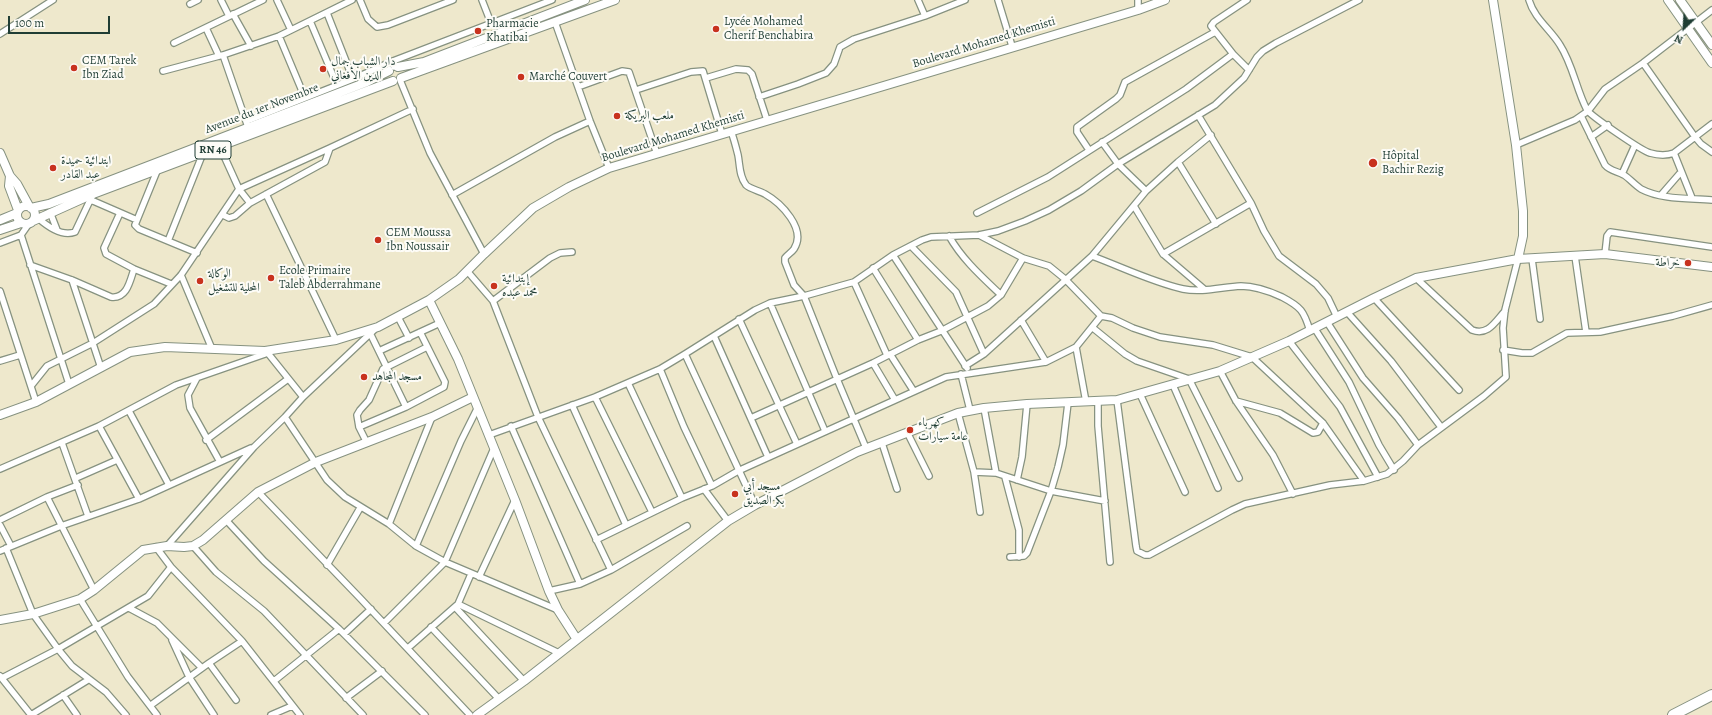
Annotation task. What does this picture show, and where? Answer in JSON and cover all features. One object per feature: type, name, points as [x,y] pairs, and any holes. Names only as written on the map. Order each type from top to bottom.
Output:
[{"type":"highway","points":[[1673,715],[1712,695]]},
{"type":"highway","points":[[1687,715],[1712,702]]},
{"type":"main road","name":"Avenue du 1er Novembre","points":[[30,207],[48,204],[247,124],[367,82],[393,67],[424,62],[585,0]]},
{"type":"main road","name":"Avenue du 1er Novembre","points":[[0,230],[30,222],[50,212],[398,79],[615,0]]},
{"type":"main road","name":"Boulevard Mohamed Khemisti","points":[[0,415],[36,402],[130,352],[165,347],[267,352],[336,340],[378,327],[429,300],[468,272],[484,254],[533,208],[569,187],[609,168],[1012,46],[1138,10],[1164,0]]},
{"type":"main road","points":[[1492,0],[1516,145],[1523,212],[1523,236],[1518,259]]},
{"type":"main road","points":[[1668,0],[1712,63]]},
{"type":"main road","points":[[1680,0],[1712,45]]},
{"type":"main road","points":[[393,67],[403,73],[398,79],[388,76],[393,67]]},
{"type":"main road","points":[[0,153],[10,176],[17,184],[35,215],[30,222],[17,219],[17,211],[9,186],[10,176]]},
{"type":"main road","points":[[0,220],[23,206],[30,207]]},
{"type":"main road","points":[[476,715],[524,681],[576,638],[728,521],[755,504],[866,448],[958,413],[984,408],[1027,404],[1117,400],[1173,385],[1220,371],[1289,341],[1416,278],[1518,259],[1605,254],[1712,267]]},
{"type":"main road","points":[[429,300],[458,358],[515,500],[549,591],[558,610],[576,638]]},
{"type":"main road","points":[[0,620],[33,614],[80,599],[94,590],[143,550],[167,546],[193,546],[203,540],[258,492],[316,462],[432,417],[473,397]]},
{"type":"street","points":[[0,34],[53,0]]},
{"type":"street","points":[[190,4],[198,0]]},
{"type":"street","points":[[221,0],[251,46]]},
{"type":"street","points":[[174,43],[263,0]]},
{"type":"street","points":[[277,0],[291,30]]},
{"type":"street","points":[[336,0],[339,7]]},
{"type":"street","points":[[163,72],[221,56],[279,36],[352,0]]},
{"type":"street","points":[[360,0],[368,19],[377,27],[453,0]]},
{"type":"street","points":[[482,0],[491,23]]},
{"type":"street","points":[[206,28],[221,56],[247,124],[305,98],[353,79],[393,67],[491,23],[552,0]]},
{"type":"street","points":[[918,0],[925,16]]},
{"type":"street","points":[[759,97],[826,73],[834,64],[840,47],[854,39],[925,16],[965,0]]},
{"type":"street","points":[[998,0],[1012,46]]},
{"type":"street","points":[[1138,0],[1138,10]]},
{"type":"street","points":[[1247,0],[1212,23],[1211,26],[1233,54],[1249,70]]},
{"type":"street","points":[[489,435],[595,397],[660,368],[686,354],[739,319],[770,303],[804,296],[854,282],[893,255],[931,237],[979,235],[998,231],[1049,210],[1081,191],[1118,164],[1216,105],[1244,78],[1257,57],[1269,47],[1359,0]]},
{"type":"street","points":[[1529,0],[1534,12],[1561,46],[1588,111],[1635,145],[1648,153],[1669,155],[1674,153],[1712,124]]},
{"type":"street","points":[[1516,145],[1581,116],[1588,111],[1605,89],[1643,63],[1712,10]]},
{"type":"street","points":[[327,13],[353,79]]},
{"type":"street","points":[[310,21],[337,85]]},
{"type":"street","points":[[555,22],[609,168]]},
{"type":"street","points":[[1089,150],[1077,132],[1078,126],[1116,99],[1120,95],[1123,85],[1128,79],[1215,32]]},
{"type":"street","points":[[279,36],[305,98]]},
{"type":"street","points":[[977,213],[1048,177],[1186,89],[1233,54]]},
{"type":"street","points":[[1643,63],[1695,137],[1712,152]]},
{"type":"street","points":[[706,78],[736,69],[748,70],[752,74],[767,120]]},
{"type":"street","points":[[636,90],[698,70],[703,71],[722,134]]},
{"type":"street","points":[[578,87],[626,71],[630,73],[656,154]]},
{"type":"street","points":[[398,79],[413,109],[430,153],[484,254]]},
{"type":"street","points":[[31,386],[47,366],[93,343],[154,304],[181,275],[223,215],[239,189],[413,109]]},
{"type":"street","points":[[1198,115],[1211,135],[1279,256],[1316,284],[1328,298],[1337,317]]},
{"type":"street","points":[[1581,116],[1605,165],[1610,170],[1622,174],[1641,189],[1661,195],[1679,198],[1712,200]]},
{"type":"street","points":[[452,195],[555,137],[590,120]]},
{"type":"street","points":[[1591,137],[1608,125]]},
{"type":"street","points":[[731,131],[738,155],[740,173],[746,186],[765,194],[779,204],[788,213],[795,226],[797,239],[794,249],[785,258],[785,262],[794,285],[804,296],[866,448]]},
{"type":"street","points":[[965,366],[984,354],[1092,256],[1146,191],[1211,135]]},
{"type":"street","points":[[1102,142],[1118,164],[1146,191]]},
{"type":"street","points":[[1622,174],[1635,145]]},
{"type":"street","points":[[220,147],[239,189],[250,203]]},
{"type":"street","points":[[223,215],[229,218],[235,216],[250,203],[325,162],[330,148]]},
{"type":"street","points":[[168,241],[203,153]]},
{"type":"street","points":[[1674,153],[1692,198]]},
{"type":"street","points":[[1178,162],[1216,224]]},
{"type":"street","points":[[158,171],[135,225],[137,228],[197,253]]},
{"type":"street","points":[[1661,195],[1681,172]]},
{"type":"street","points":[[266,194],[336,340]]},
{"type":"street","points":[[0,243],[21,235],[30,222],[66,232],[75,232],[92,197],[120,214],[136,220]]},
{"type":"street","points":[[1163,254],[1250,203]]},
{"type":"street","points":[[1134,206],[1163,254],[1204,289]]},
{"type":"street","points":[[50,212],[57,230]]},
{"type":"street","points":[[120,214],[111,231],[104,251],[108,256],[134,269],[172,284]]},
{"type":"street","points":[[1605,254],[1607,236],[1610,232],[1712,246]]},
{"type":"street","points":[[21,235],[69,384]]},
{"type":"street","points":[[979,235],[1023,258],[1050,266],[1065,279],[1101,316],[1112,318],[1133,328],[1160,336],[1213,345],[1252,357],[1323,423],[1364,481]]},
{"type":"street","points":[[949,236],[957,250],[971,268],[1001,295]]},
{"type":"street","points":[[911,246],[956,292],[984,354]]},
{"type":"street","points":[[493,301],[550,258],[560,254],[572,252]]},
{"type":"street","points":[[893,255],[941,331],[970,373]]},
{"type":"street","points":[[1092,256],[1162,284],[1185,289],[1242,286],[1260,288],[1273,292],[1299,308],[1305,314],[1312,330],[1349,382],[1379,445],[1394,470]]},
{"type":"street","points":[[1575,256],[1586,332]]},
{"type":"street","points":[[751,418],[837,380],[918,340],[941,331],[988,306],[1001,295],[1023,258]]},
{"type":"street","points":[[1117,400],[1136,546],[1140,554],[1149,555],[1245,504],[1330,485],[1364,481],[1378,477],[1394,470],[1418,445],[1484,396],[1506,377],[1503,350],[1503,328],[1505,310],[1518,259]]},
{"type":"street","points":[[1532,259],[1540,318]]},
{"type":"street","points":[[30,264],[111,297],[117,298],[122,296],[126,291],[134,269]]},
{"type":"street","points":[[873,268],[918,340]]},
{"type":"street","points":[[468,272],[493,301],[538,417],[611,570]]},
{"type":"street","points":[[181,275],[212,349]]},
{"type":"street","points":[[1416,278],[1472,330],[1477,332],[1490,328],[1505,310]]},
{"type":"street","points":[[72,280],[101,368]]},
{"type":"street","points":[[854,282],[888,355],[913,390]]},
{"type":"street","points":[[0,291],[36,402]]},
{"type":"street","points":[[1374,298],[1459,390]]},
{"type":"street","points":[[770,303],[825,431]]},
{"type":"street","points":[[1503,350],[1532,353],[1567,332],[1600,332],[1673,316],[1712,305]]},
{"type":"street","points":[[1347,312],[1391,361],[1441,427]]},
{"type":"street","points":[[596,540],[682,498],[712,486],[738,471],[895,400],[913,390],[946,377],[1046,362],[1076,347],[1093,328],[1101,316]]},
{"type":"street","points":[[398,317],[409,338]]},
{"type":"street","points":[[739,319],[797,444]]},
{"type":"street","points":[[1020,320],[1046,362]]},
{"type":"street","points":[[1327,322],[1363,378],[1398,418],[1418,445]]},
{"type":"street","points":[[380,351],[440,323]]},
{"type":"street","points":[[167,546],[254,446],[285,417],[303,397],[378,327]]},
{"type":"street","points":[[1093,328],[1125,354],[1137,360],[1189,379],[1239,478]]},
{"type":"street","points":[[360,427],[439,391],[445,385],[420,332]]},
{"type":"street","points":[[370,333],[406,407]]},
{"type":"street","points":[[714,336],[768,458]]},
{"type":"street","points":[[1289,341],[1340,407],[1378,477]]},
{"type":"street","points":[[366,443],[360,427],[358,412],[369,400],[379,374],[387,366],[427,347]]},
{"type":"street","points":[[1076,347],[1086,402]]},
{"type":"street","points":[[0,470],[99,426],[176,385],[267,352],[303,397]]},
{"type":"street","points":[[686,354],[738,471],[755,504]]},
{"type":"street","points":[[0,361],[20,355]]},
{"type":"street","points":[[873,363],[895,400]]},
{"type":"street","points":[[660,368],[684,428],[712,486]]},
{"type":"street","points":[[1220,371],[1236,401],[1273,455],[1293,494]]},
{"type":"street","points":[[961,374],[970,410]]},
{"type":"street","points":[[197,378],[190,390],[188,400],[192,414],[220,462]]},
{"type":"street","points":[[206,440],[288,379]]},
{"type":"street","points":[[628,383],[682,498]]},
{"type":"street","points":[[1173,385],[1218,488]]},
{"type":"street","points":[[1140,394],[1185,492]]},
{"type":"street","points":[[595,397],[652,512]]},
{"type":"street","points":[[1098,401],[1098,426],[1110,562]]},
{"type":"street","points":[[1236,401],[1280,413],[1313,433],[1318,432],[1323,423]]},
{"type":"street","points":[[1010,557],[1024,556],[1027,553],[1051,490],[1063,445],[1068,403]]},
{"type":"street","points":[[1016,480],[1022,457],[1027,404]]},
{"type":"street","points":[[572,405],[626,525]]},
{"type":"street","points":[[416,546],[461,440],[478,407]]},
{"type":"street","points":[[984,408],[996,473]]},
{"type":"street","points":[[129,411],[169,485]]},
{"type":"street","points":[[958,413],[974,472],[980,512]]},
{"type":"street","points":[[285,417],[336,489],[360,508],[389,524],[416,546],[445,562],[558,610]]},
{"type":"street","points":[[389,524],[432,417]]},
{"type":"street","points":[[99,426],[138,499]]},
{"type":"street","points":[[511,426],[580,584]]},
{"type":"street","points":[[907,432],[929,476]]},
{"type":"street","points":[[62,443],[76,478],[88,516]]},
{"type":"street","points":[[882,443],[897,489]]},
{"type":"street","points":[[0,551],[61,526],[138,499],[254,446]]},
{"type":"street","points":[[384,623],[445,562],[494,448]]},
{"type":"street","points":[[76,478],[117,460]]},
{"type":"street","points":[[974,472],[996,473],[1051,490],[1104,501]]},
{"type":"street","points":[[1005,477],[1019,530],[1019,556]]},
{"type":"street","points":[[0,520],[48,496],[78,484]]},
{"type":"street","points":[[704,489],[728,521]]},
{"type":"street","points":[[258,492],[371,609],[470,715]]},
{"type":"street","points":[[48,496],[61,526],[94,590]]},
{"type":"street","points":[[479,577],[515,500]]},
{"type":"street","points":[[327,565],[360,508]]},
{"type":"street","points":[[226,520],[264,561],[339,629],[425,715]]},
{"type":"street","points":[[0,525],[33,614],[72,666],[88,680],[106,692],[126,715]]},
{"type":"street","points":[[549,591],[580,584],[611,570],[687,526]]},
{"type":"street","points":[[193,546],[216,572],[264,611],[363,715]]},
{"type":"street","points":[[156,547],[171,567],[242,641],[300,715]]},
{"type":"street","points":[[88,680],[31,715],[1,677],[58,649],[130,608],[148,596],[171,567]]},
{"type":"street","points":[[408,648],[456,606],[471,574]]},
{"type":"street","points":[[80,599],[128,677],[151,705],[157,715]]},
{"type":"street","points":[[456,606],[559,653]]},
{"type":"street","points":[[456,606],[524,681]]},
{"type":"street","points":[[130,608],[157,623],[202,668]]},
{"type":"street","points":[[344,634],[371,609]]},
{"type":"street","points":[[432,627],[499,699]]},
{"type":"street","points":[[274,681],[339,629]]},
{"type":"street","points":[[170,636],[189,677],[214,715]]},
{"type":"street","points":[[151,705],[209,662],[242,641]]},
{"type":"street","points":[[209,662],[236,700]]},
{"type":"street","points":[[346,698],[382,671]]},
{"type":"street","points":[[63,695],[77,715]]},
{"type":"street","points":[[272,715],[292,706]]},
{"type":"place","name":"Lycée Mohamed Cherif Benchabira","points":[[716,29]]},
{"type":"place","name":"Pharmacie Khatibai","points":[[478,31]]},
{"type":"place","name":"CEM Tarek Ibn Ziad","points":[[74,68]]},
{"type":"place","name":"دار الشباب جمال الدين الأفغاني","points":[[323,69]]},
{"type":"place","name":"Marché Couvert","points":[[521,77]]},
{"type":"place","name":"ملعب البريكة","points":[[617,116]]},
{"type":"place","name":"Hôpital Bachir Rezig","points":[[1373,163]]},
{"type":"place","name":"ابتدائية حميدة عبد القادر","points":[[53,168]]},
{"type":"place","name":"CEM Moussa Ibn Noussair","points":[[378,240]]},
{"type":"place","name":"خراطة","points":[[1688,263]]},
{"type":"place","name":"Ecole Primaire Taleb Abderrahmane","points":[[271,278]]},
{"type":"place","name":"الوكالة المحلية للتشغيل","points":[[200,281]]},
{"type":"place","name":"إبتدائية محمد عبده","points":[[494,286]]},
{"type":"place","name":"مسجد المجاهد","points":[[364,377]]},
{"type":"place","name":"كهرباء عامة سيارات","points":[[910,430]]},
{"type":"place","name":"مسجد أبي بكر الصديق","points":[[735,494]]}]
